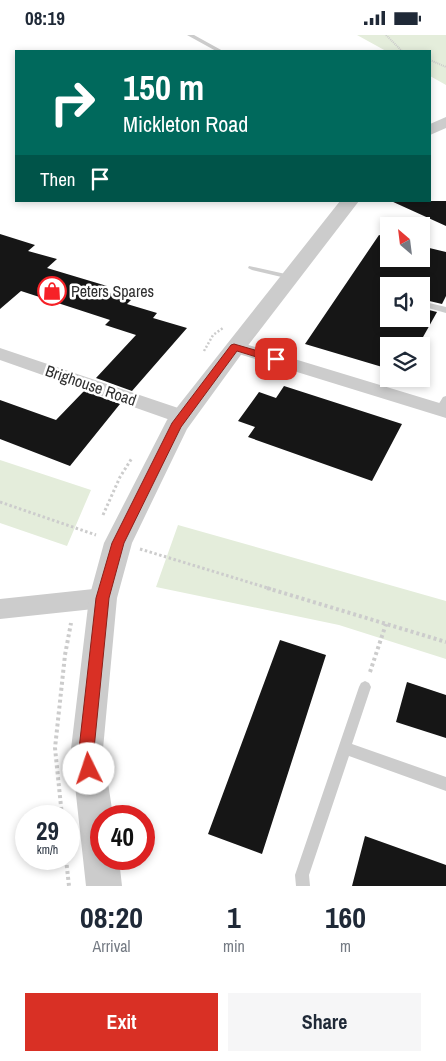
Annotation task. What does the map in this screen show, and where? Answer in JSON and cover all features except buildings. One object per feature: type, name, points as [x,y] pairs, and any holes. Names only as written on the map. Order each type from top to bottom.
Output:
[{"type":"street","points":[[431,130],[446,122]]},
{"type":"street","points":[[104,886],[87,749],[103,598],[118,543],[176,425],[234,347],[349,202]]},
{"type":"street","points":[[234,347],[444,407]]},
{"type":"street","name":"Brighouse Road","points":[[0,354],[183,417]]},
{"type":"street","points":[[0,609],[103,598]]},
{"type":"lane","points":[[190,35],[218,50]]},
{"type":"lane","points":[[252,268],[290,277]]},
{"type":"lane","points":[[430,306],[446,310]]},
{"type":"lane","points":[[303,886],[302,875],[365,687]]},
{"type":"lane","points":[[344,748],[446,784]]},
{"type":"path","points":[[386,35],[401,50]]},
{"type":"path","points":[[431,60],[446,67]]},
{"type":"path","points":[[0,502],[118,543],[446,643]]},
{"type":"path","points":[[365,687],[386,624]]},
{"type":"path","points":[[68,870],[70,886]]},
{"type":"green space","points":[[357,35],[446,35],[446,85],[431,77],[431,50],[384,50]]},
{"type":"green space","points":[[0,460],[91,490],[67,546],[0,523]]},
{"type":"green space","points":[[178,525],[446,601],[446,659],[339,625],[156,587]]},
{"type":"place","name":"Peters Spares","points":[[52,291]]},
{"type":"route","points":[[89,769],[87,749],[103,598],[118,543],[176,425],[234,347],[276,359]]}]
